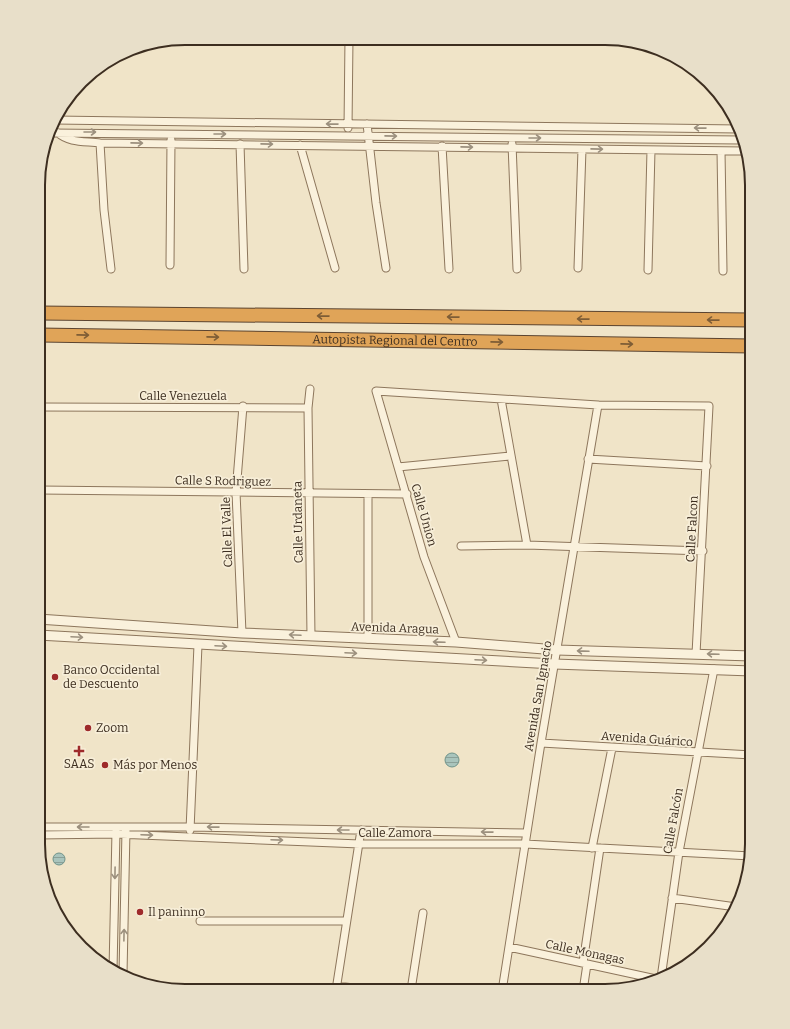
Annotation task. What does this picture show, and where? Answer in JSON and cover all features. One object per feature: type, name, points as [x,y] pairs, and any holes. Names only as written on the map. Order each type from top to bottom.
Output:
[{"type":"highway","name":"Autopista Regional del Centro","points":[[45,313],[745,320]]},
{"type":"highway","name":"Autopista Regional del Centro","points":[[45,335],[745,346]]},
{"type":"street","points":[[348,145],[349,45]]},
{"type":"street","points":[[61,120],[733,129]]},
{"type":"street","points":[[367,124],[368,145],[386,268]]},
{"type":"street","points":[[55,133],[348,134],[738,140]]},
{"type":"street","points":[[55,133],[72,140],[100,143],[368,145],[740,151]]},
{"type":"street","points":[[170,265],[171,134]]},
{"type":"street","points":[[512,137],[517,269]]},
{"type":"street","points":[[100,143],[104,210],[111,269]]},
{"type":"street","points":[[240,144],[244,269]]},
{"type":"street","points":[[300,145],[335,268]]},
{"type":"street","points":[[442,146],[449,269]]},
{"type":"street","points":[[578,268],[582,149]]},
{"type":"street","points":[[648,270],[651,150]]},
{"type":"street","points":[[721,151],[723,270]]},
{"type":"street","points":[[308,408],[310,389]]},
{"type":"street","name":"Calle Union","points":[[456,642],[424,557],[376,391],[501,399]]},
{"type":"street","points":[[527,545],[501,399],[598,404]]},
{"type":"street","name":"Calle Falcon","points":[[598,404],[709,406],[703,551],[696,654]]},
{"type":"street","name":"Avenida San Ignacio","points":[[503,984],[524,844],[598,404]]},
{"type":"street","name":"Calle Venezuela","points":[[45,407],[243,406],[308,408]]},
{"type":"street","name":"Calle El Valle","points":[[242,633],[236,492],[243,406]]},
{"type":"street","name":"Calle Urdaneta","points":[[308,408],[311,636]]},
{"type":"street","points":[[398,467],[511,456]]},
{"type":"street","points":[[588,460],[706,466]]},
{"type":"street","name":"Calle S Rodriguez","points":[[45,490],[407,494]]},
{"type":"street","points":[[368,494],[368,639]]},
{"type":"street","points":[[460,546],[527,545],[703,551]]},
{"type":"street","name":"Avenida Aragua","points":[[45,619],[242,633],[456,642],[557,650],[745,656]]},
{"type":"street","points":[[45,635],[554,664],[745,671]]},
{"type":"street","points":[[190,837],[198,644]]},
{"type":"street","name":"Calle Falcón","points":[[662,972],[679,852],[714,669]]},
{"type":"street","name":"Avenida Guárico","points":[[541,743],[745,755]]},
{"type":"street","points":[[592,848],[612,748]]},
{"type":"street","name":"Calle Zamora","points":[[45,827],[116,831],[191,827],[526,833]]},
{"type":"street","points":[[338,984],[361,830]]},
{"type":"street","points":[[113,964],[116,831]]},
{"type":"street","name":"Calle Zamora","points":[[45,835],[116,831]]},
{"type":"street","points":[[123,969],[126,831]]},
{"type":"street","name":"Calle Zamora","points":[[126,831],[190,837],[360,844],[524,844],[745,856]]},
{"type":"street","points":[[584,984],[600,848]]},
{"type":"street","points":[[672,898],[730,907]]},
{"type":"street","points":[[412,984],[423,913]]},
{"type":"street","points":[[200,920],[346,921]]},
{"type":"street","name":"Calle Monagas","points":[[509,946],[649,977]]},
{"type":"water","points":[[452,753],[457,755],[459,760],[457,765],[452,767],[447,765],[445,760],[447,755]]},
{"type":"water","points":[[57,853],[61,853],[65,859],[61,865],[57,865],[53,861],[53,857]]},
{"type":"place","name":"Banco Occidental de Descuento","points":[[55,677]]},
{"type":"place","name":"Zoom","points":[[88,728]]},
{"type":"place","name":"SAAS","points":[[79,751]]},
{"type":"place","name":"Más por Menos","points":[[105,765]]},
{"type":"place","name":"Il paninno","points":[[140,912]]}]
